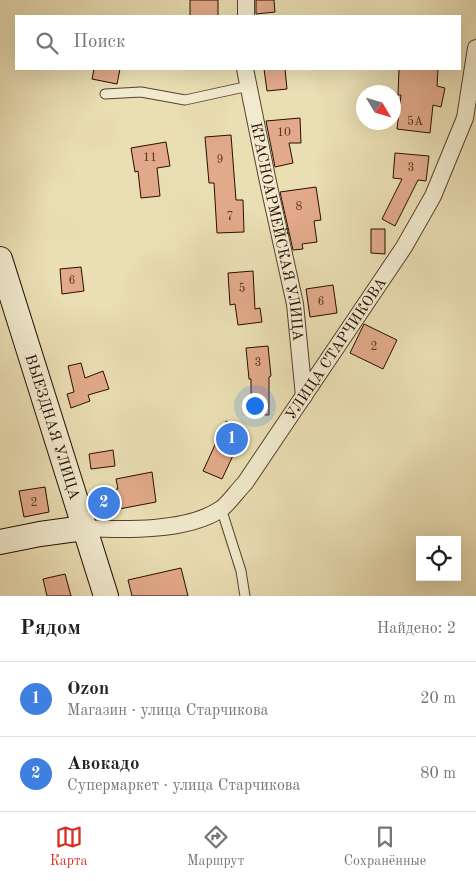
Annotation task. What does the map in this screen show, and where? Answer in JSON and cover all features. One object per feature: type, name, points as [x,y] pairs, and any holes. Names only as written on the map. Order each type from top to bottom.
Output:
[{"type":"street","points":[[246,0],[246,15]]},
{"type":"street","name":"УЛИЦА СТАРЧИКОВА","points":[[84,528],[128,530],[170,526],[201,518],[221,508],[245,483],[404,247],[433,196],[471,119],[476,48]]},
{"type":"street","name":"КРАСНОАРМЕЙСКАЯ УЛИЦА","points":[[245,70],[295,304],[304,396]]},
{"type":"street","name":"ВЫЕЗДНАЯ УЛИЦА","points":[[0,259],[106,596]]},
{"type":"street","points":[[0,542],[84,528]]},
{"type":"lane","points":[[106,94],[141,92],[185,100],[249,86]]},
{"type":"lane","points":[[221,508],[241,571],[245,596]]},
{"type":"building","points":[[190,0],[218,0],[218,15],[190,15]]},
{"type":"building","points":[[256,0],[274,0],[275,12],[256,14]]},
{"type":"building","points":[[94,70],[120,70],[117,84],[92,79]]},
{"type":"building","points":[[264,70],[285,70],[287,89],[267,91]]},
{"type":"building","points":[[399,70],[438,70],[437,86],[445,88],[441,107],[433,105],[430,133],[401,129],[401,85],[398,85]]},
{"type":"building","points":[[300,118],[301,143],[289,143],[293,163],[275,167],[266,121]]},
{"type":"building","points":[[231,135],[236,200],[243,200],[244,232],[217,233],[214,183],[209,183],[205,137]]},
{"type":"building","points":[[166,142],[170,166],[157,168],[160,196],[141,198],[138,171],[135,172],[131,148]]},
{"type":"building","points":[[395,153],[429,156],[426,181],[418,180],[395,226],[382,219],[402,179],[393,178]]},
{"type":"building","points":[[316,187],[321,220],[314,221],[317,242],[302,244],[303,249],[293,250],[280,192]]},
{"type":"building","points":[[371,229],[385,229],[385,254],[371,253]]},
{"type":"building","points":[[81,267],[84,291],[62,294],[60,269]]},
{"type":"building","points":[[253,271],[255,309],[260,308],[262,322],[238,325],[235,304],[230,305],[228,273]]},
{"type":"building","points":[[333,285],[337,313],[310,317],[306,289]]},
{"type":"building","points":[[364,324],[397,340],[383,369],[350,353]]},
{"type":"building","points":[[268,346],[271,376],[269,377],[269,415],[251,414],[251,379],[249,379],[246,348]]},
{"type":"building","points":[[81,363],[85,378],[103,371],[109,389],[88,395],[90,401],[71,408],[67,394],[74,392],[68,366]]},
{"type":"building","points":[[226,421],[245,430],[222,479],[203,471]]},
{"type":"building","points":[[113,450],[115,466],[91,469],[89,454]]},
{"type":"building","points":[[152,472],[156,502],[95,516],[90,494],[118,489],[116,479]]},
{"type":"building","points":[[45,487],[49,512],[24,517],[19,491]]},
{"type":"building","points":[[181,568],[188,596],[132,596],[128,580]]},
{"type":"building","points":[[65,574],[71,596],[47,596],[43,579]]},
{"type":"place","name":"Ozon","points":[[232,439]]},
{"type":"place","name":"Авокадо","points":[[104,503]]}]
